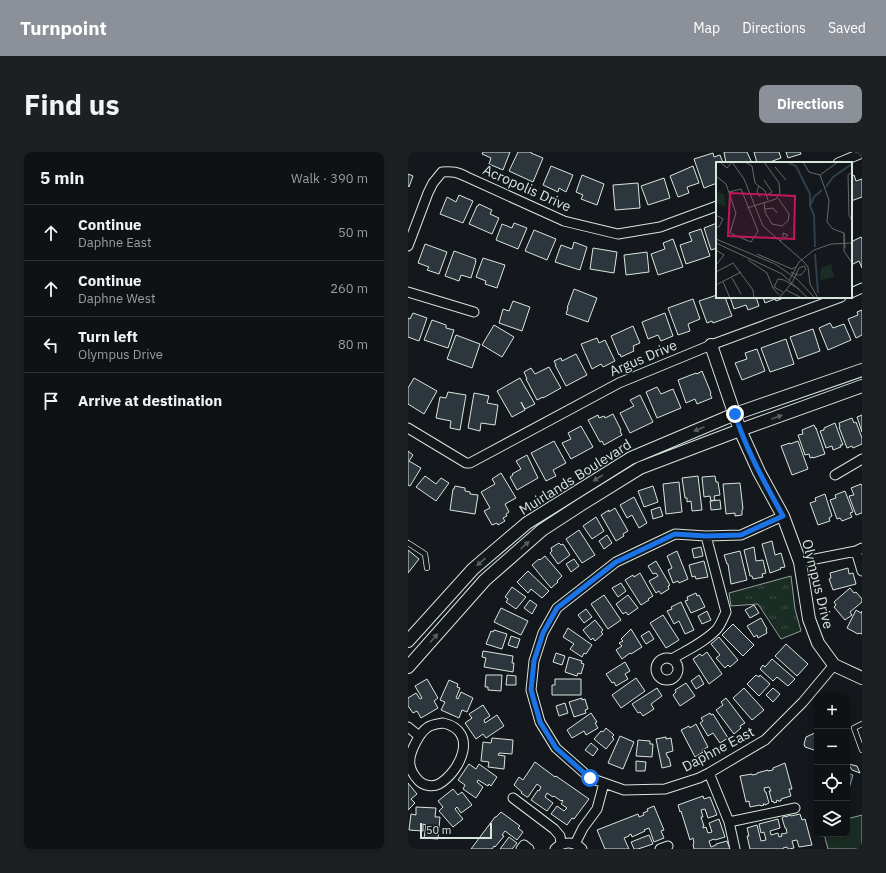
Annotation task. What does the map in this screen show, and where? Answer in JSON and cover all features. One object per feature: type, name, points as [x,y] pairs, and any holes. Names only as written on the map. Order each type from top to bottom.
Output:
[{"type":"main road","name":"Olympus Drive","points":[[711,345],[740,430],[759,472],[783,516],[800,562],[809,619],[818,643],[834,665],[862,678]]},
{"type":"main road","name":"Muirlands Boulevard","points":[[408,641],[473,569],[527,523],[631,458],[735,414],[862,370]]},
{"type":"main road","name":"Muirlands Boulevard","points":[[408,667],[485,580],[542,530],[640,468],[862,386]]},
{"type":"street","points":[[840,162],[862,153]]},
{"type":"street","name":"Acropolis Drive","points":[[408,246],[433,183],[442,172],[449,171],[457,172],[564,221],[618,234],[660,227],[716,206]]},
{"type":"street","points":[[852,293],[862,288]]},
{"type":"street","points":[[408,292],[474,312]]},
{"type":"street","name":"Argus Drive","points":[[408,428],[466,463],[475,461],[619,383],[711,345],[838,298]]},
{"type":"street","points":[[835,475],[862,459]]},
{"type":"street","name":"Daphne East","points":[[783,516],[741,535],[706,536],[675,534],[616,562],[557,608],[543,633],[534,661],[531,690],[540,722],[556,748],[590,778],[624,790],[665,790],[699,778],[765,740],[803,702],[834,665]]},
{"type":"street","points":[[672,659],[706,638],[721,623],[726,612],[706,536]]},
{"type":"street","points":[[800,562],[859,550],[862,571]]},
{"type":"street","points":[[443,723],[451,725],[462,737],[464,746],[462,755],[454,769],[438,784],[430,786],[421,783],[414,776],[410,765],[411,754],[419,736],[434,724],[443,723]]},
{"type":"street","points":[[408,727],[419,736]]},
{"type":"street","points":[[709,773],[728,822],[735,849]]},
{"type":"street","points":[[558,846],[571,843],[579,847],[583,828],[597,809],[604,783]]},
{"type":"street","points":[[513,798],[554,829],[560,836],[561,840],[558,846]]},
{"type":"street","points":[[728,822],[795,808]]},
{"type":"street","points":[[521,849],[524,845],[528,849]]},
{"type":"lane","points":[[408,543],[425,554],[427,568]]},
{"type":"lane","points":[[862,724],[854,728],[862,750]]},
{"type":"green space","points":[[791,576],[795,609],[801,631],[781,639],[758,604],[731,606],[729,593]]},
{"type":"green space","points":[[862,815],[862,849],[828,849],[825,837],[850,837],[850,818]]},
{"type":"water","points":[[850,774],[853,775],[850,785]]},
{"type":"building","points":[[483,152],[510,152],[503,170],[489,164],[491,158],[482,154]]},
{"type":"building","points":[[518,152],[531,152],[543,158],[533,182],[509,171]]},
{"type":"building","points":[[724,152],[747,152],[752,162],[726,162]]},
{"type":"building","points":[[754,152],[779,152],[781,158],[770,162],[757,162]]},
{"type":"building","points":[[786,152],[800,152],[801,154],[788,158]]},
{"type":"building","points":[[713,153],[714,157],[720,155],[723,162],[716,162],[716,183],[704,188],[694,159]]},
{"type":"building","points":[[551,166],[573,175],[566,192],[559,188],[558,192],[543,185]]},
{"type":"building","points":[[693,166],[699,183],[687,187],[689,193],[678,197],[670,176]]},
{"type":"building","points":[[408,174],[413,176],[409,187],[408,186]]},
{"type":"building","points":[[582,175],[604,184],[597,205],[581,199],[583,195],[576,192]]},
{"type":"building","points":[[854,175],[856,181],[862,179],[862,197],[852,201],[852,176]]},
{"type":"building","points":[[664,178],[670,198],[648,205],[641,186]]},
{"type":"building","points":[[638,183],[640,208],[615,210],[613,185]]},
{"type":"building","points":[[459,195],[473,201],[463,223],[440,214],[447,197],[456,202]]},
{"type":"building","points":[[479,204],[492,210],[490,214],[499,218],[492,234],[469,224]]},
{"type":"building","points":[[514,223],[527,228],[518,249],[496,240],[502,224],[512,228]]},
{"type":"building","points":[[716,223],[716,248],[711,250],[704,228]]},
{"type":"building","points":[[701,229],[710,256],[686,264],[680,245],[692,241],[689,233]]},
{"type":"building","points":[[534,230],[556,239],[547,260],[525,251]]},
{"type":"building","points":[[861,237],[862,239],[862,268],[859,261],[852,264],[852,242]]},
{"type":"building","points":[[673,239],[683,267],[658,275],[651,254],[665,249],[663,243]]},
{"type":"building","points":[[574,242],[587,247],[580,270],[555,262],[561,245],[572,249]]},
{"type":"building","points":[[425,244],[447,252],[439,274],[427,270],[429,267],[418,263]]},
{"type":"building","points":[[593,248],[617,252],[614,273],[590,269]]},
{"type":"building","points":[[454,251],[476,259],[471,278],[461,275],[459,281],[445,276]]},
{"type":"building","points":[[647,252],[649,272],[626,275],[624,255]]},
{"type":"building","points":[[483,258],[505,265],[497,288],[485,284],[486,281],[476,277]]},
{"type":"building","points":[[574,289],[597,298],[588,322],[566,314]]},
{"type":"building","points":[[716,295],[716,298],[725,298],[732,316],[713,323],[712,321],[707,323],[699,301]]},
{"type":"building","points":[[730,298],[756,298],[759,306],[748,310],[746,305],[734,309]]},
{"type":"building","points":[[763,298],[784,298],[776,301],[775,299],[765,303]]},
{"type":"building","points":[[693,299],[700,319],[688,324],[690,331],[678,335],[668,308]]},
{"type":"building","points":[[513,301],[530,307],[522,331],[499,323],[503,309],[509,311]]},
{"type":"building","points":[[862,310],[862,335],[856,338],[848,319],[858,315],[857,312]]},
{"type":"building","points":[[413,313],[427,318],[419,341],[408,337],[408,318],[410,319]]},
{"type":"building","points":[[665,313],[673,336],[661,341],[658,335],[648,339],[642,322]]},
{"type":"building","points":[[432,320],[446,325],[446,328],[454,330],[448,348],[424,340]]},
{"type":"building","points":[[830,323],[833,328],[844,324],[851,340],[828,350],[819,328]]},
{"type":"building","points":[[494,325],[514,337],[502,357],[482,345]]},
{"type":"building","points":[[633,326],[640,343],[633,346],[634,351],[621,357],[611,336]]},
{"type":"building","points":[[813,329],[820,351],[798,359],[790,337]]},
{"type":"building","points":[[456,335],[480,344],[472,368],[447,359]]},
{"type":"building","points":[[597,338],[599,343],[605,340],[615,361],[603,367],[601,364],[592,369],[581,344]]},
{"type":"building","points":[[786,339],[794,364],[770,372],[761,348]]},
{"type":"building","points":[[757,349],[765,371],[742,380],[735,363],[747,359],[745,353]]},
{"type":"building","points":[[576,354],[587,375],[566,386],[554,361],[561,358],[562,361]]},
{"type":"building","points":[[549,367],[561,388],[537,400],[524,372],[531,368],[535,374]]},
{"type":"building","points":[[702,371],[712,398],[697,404],[695,399],[686,403],[678,380]]},
{"type":"building","points":[[414,378],[437,391],[424,414],[408,404],[408,388]]},
{"type":"building","points":[[520,378],[535,404],[525,409],[521,402],[525,410],[512,417],[497,391]]},
{"type":"building","points":[[657,387],[661,394],[673,389],[681,408],[657,418],[646,392]]},
{"type":"building","points":[[448,392],[466,395],[460,430],[450,428],[451,421],[436,418],[440,397],[446,398]]},
{"type":"building","points":[[474,393],[489,396],[487,403],[498,405],[495,425],[481,423],[480,431],[468,428]]},
{"type":"building","points":[[640,395],[653,422],[630,433],[620,413],[634,406],[630,400]]},
{"type":"building","points":[[613,414],[622,435],[604,445],[602,441],[600,442],[588,420],[598,415],[599,418],[604,416],[605,418]]},
{"type":"building","points":[[862,415],[862,432],[857,417]]},
{"type":"building","points":[[852,418],[854,423],[856,422],[862,438],[862,444],[853,448],[852,446],[847,448],[839,427],[839,423]]},
{"type":"building","points":[[835,423],[843,445],[840,445],[841,447],[833,450],[832,446],[826,448],[820,431]]},
{"type":"building","points":[[814,425],[825,454],[810,458],[809,454],[805,455],[798,435],[803,434],[802,430]]},
{"type":"building","points":[[581,426],[593,447],[571,459],[562,443],[571,439],[568,433]]},
{"type":"building","points":[[554,441],[566,463],[553,470],[556,476],[546,481],[531,453]]},
{"type":"building","points":[[798,441],[808,469],[792,475],[781,446]]},
{"type":"building","points":[[408,451],[413,455],[409,461],[421,468],[410,486],[408,485]]},
{"type":"building","points":[[527,455],[538,478],[517,490],[510,477],[513,475],[512,474],[521,469],[516,461]]},
{"type":"building","points":[[501,473],[516,498],[505,504],[509,512],[506,514],[507,516],[503,518],[505,521],[498,525],[497,523],[492,525],[484,511],[490,508],[481,492],[495,484],[492,479]]},
{"type":"building","points":[[425,476],[436,484],[441,478],[449,483],[436,501],[416,487]]},
{"type":"building","points":[[698,476],[702,510],[692,511],[691,501],[687,502],[687,498],[685,498],[682,478]]},
{"type":"building","points":[[715,476],[716,482],[718,482],[720,495],[714,496],[715,500],[711,501],[710,496],[704,497],[702,477]]},
{"type":"building","points":[[679,482],[682,512],[666,514],[663,484]]},
{"type":"building","points":[[740,483],[743,509],[742,515],[735,516],[735,513],[726,514],[723,484]]},
{"type":"building","points":[[861,484],[862,513],[856,515],[849,496],[854,495],[851,488]]},
{"type":"building","points":[[455,486],[465,488],[465,491],[470,492],[470,494],[478,495],[475,514],[450,510],[453,489]]},
{"type":"building","points":[[653,486],[658,502],[644,507],[638,491]]},
{"type":"building","points":[[845,491],[853,512],[850,513],[852,517],[842,521],[840,518],[837,519],[830,500],[836,498],[835,495]]},
{"type":"building","points":[[825,494],[832,516],[829,518],[830,521],[818,525],[810,503],[816,501],[815,498]]},
{"type":"building","points":[[634,497],[647,523],[639,528],[632,515],[627,518],[620,505]]},
{"type":"building","points":[[720,500],[721,509],[711,510],[710,501]]},
{"type":"building","points":[[660,507],[663,516],[653,519],[651,510]]},
{"type":"building","points":[[615,508],[628,531],[623,534],[624,536],[616,541],[601,515]]},
{"type":"building","points":[[596,517],[604,531],[592,539],[583,526]]},
{"type":"building","points":[[579,530],[595,555],[582,563],[566,539]]},
{"type":"building","points":[[607,535],[612,543],[604,549],[599,541]]},
{"type":"building","points":[[772,541],[775,555],[781,553],[785,567],[770,573],[762,544]]},
{"type":"building","points":[[559,543],[561,545],[563,544],[570,555],[558,564],[550,553],[552,551],[551,548]]},
{"type":"building","points":[[701,547],[703,556],[694,558],[692,549]]},
{"type":"building","points":[[754,547],[756,561],[763,560],[766,573],[762,574],[763,577],[753,579],[752,576],[750,576],[744,550]]},
{"type":"building","points":[[408,550],[419,559],[408,573]]},
{"type":"building","points":[[677,551],[688,579],[679,583],[678,581],[673,583],[668,570],[672,568],[667,556]]},
{"type":"building","points":[[740,551],[747,580],[731,584],[728,564],[724,555]]},
{"type":"building","points":[[545,556],[562,576],[551,588],[532,565]]},
{"type":"building","points":[[574,559],[579,566],[571,572],[566,564]]},
{"type":"building","points":[[656,561],[670,585],[668,586],[669,589],[661,594],[659,591],[656,593],[649,581],[658,576],[656,573],[653,574],[648,566]]},
{"type":"building","points":[[704,561],[708,577],[696,579],[695,576],[692,577],[689,565]]},
{"type":"building","points":[[848,568],[849,574],[853,573],[856,584],[833,590],[829,579],[831,578],[830,573]]},
{"type":"building","points":[[528,571],[549,591],[542,598],[531,589],[528,593],[517,582]]},
{"type":"building","points":[[640,573],[653,596],[641,605],[625,580]]},
{"type":"building","points":[[621,583],[626,591],[618,597],[612,588]]},
{"type":"building","points":[[512,587],[526,597],[516,609],[506,602],[508,599],[505,597]]},
{"type":"building","points":[[850,588],[862,599],[862,602],[850,612],[852,615],[845,620],[834,607],[836,605],[834,602]]},
{"type":"building","points":[[696,593],[697,596],[699,595],[705,607],[691,613],[685,601],[688,600],[687,597]]},
{"type":"building","points":[[604,595],[621,620],[608,629],[591,604]]},
{"type":"building","points":[[628,595],[638,608],[628,615],[626,612],[623,614],[616,604]]},
{"type":"building","points":[[530,600],[537,605],[532,614],[524,608]]},
{"type":"building","points":[[681,602],[694,630],[685,634],[679,621],[674,624],[667,611],[672,609],[671,607]]},
{"type":"building","points":[[754,605],[759,613],[750,618],[745,610]]},
{"type":"building","points":[[501,608],[528,621],[521,635],[494,622]]},
{"type":"building","points":[[586,609],[592,617],[584,623],[578,615]]},
{"type":"building","points":[[856,610],[861,613],[862,611],[862,634],[858,634],[847,628]]},
{"type":"building","points":[[707,611],[711,620],[702,624],[698,616]]},
{"type":"building","points":[[663,615],[679,640],[666,648],[650,623]]},
{"type":"building","points":[[761,618],[767,629],[767,633],[758,638],[757,635],[754,637],[747,626]]},
{"type":"building","points":[[595,620],[603,630],[601,632],[603,634],[595,641],[593,638],[591,640],[583,630]]},
{"type":"building","points":[[733,624],[754,645],[743,656],[722,635]]},
{"type":"building","points":[[568,628],[592,645],[582,657],[570,649],[574,644],[563,637]]},
{"type":"building","points":[[631,629],[642,647],[622,659],[616,650],[622,646],[619,643],[623,641],[621,639]]},
{"type":"building","points":[[494,630],[507,634],[502,649],[486,644],[491,631],[493,632]]},
{"type":"building","points":[[649,631],[654,639],[646,644],[641,636]]},
{"type":"building","points":[[511,636],[520,639],[517,648],[508,645]]},
{"type":"building","points":[[719,637],[738,660],[730,667],[728,665],[725,668],[716,658],[720,655],[711,644]]},
{"type":"building","points":[[786,644],[808,664],[797,676],[775,656]]},
{"type":"building","points":[[483,651],[513,656],[513,672],[484,667],[486,658],[482,657]]},
{"type":"building","points":[[707,652],[722,674],[709,684],[693,659],[700,654],[702,656]]},
{"type":"building","points":[[556,653],[565,656],[562,665],[553,662]]},
{"type":"building","points":[[569,657],[582,661],[581,663],[584,664],[581,674],[578,673],[577,676],[565,672]]},
{"type":"building","points":[[772,659],[795,679],[788,686],[777,677],[773,681],[760,669],[763,665],[765,667]]},
{"type":"building","points":[[625,662],[630,671],[625,674],[628,679],[616,686],[606,674]]},
{"type":"building","points":[[486,675],[502,675],[501,691],[488,690],[488,687],[485,687]]},
{"type":"building","points":[[507,675],[516,676],[516,685],[506,685]]},
{"type":"building","points":[[699,675],[704,684],[696,689],[691,681]]},
{"type":"building","points":[[756,675],[759,677],[760,675],[770,684],[759,696],[747,684]]},
{"type":"building","points":[[636,678],[645,691],[621,708],[612,695]]},
{"type":"building","points":[[427,679],[438,698],[434,701],[438,708],[421,718],[417,711],[413,713],[408,706],[408,698],[416,693],[420,699],[422,698],[415,686]]},
{"type":"building","points":[[555,679],[581,679],[581,695],[552,695],[552,685],[555,685]]},
{"type":"building","points":[[449,680],[458,684],[457,687],[460,688],[456,698],[458,699],[461,692],[473,698],[467,712],[462,710],[459,718],[441,710],[445,702],[440,700]]},
{"type":"building","points":[[686,683],[695,696],[680,706],[673,695],[676,692],[675,690]]},
{"type":"building","points":[[657,688],[662,696],[651,704],[654,709],[643,716],[640,712],[638,713],[632,704]]},
{"type":"building","points":[[744,688],[764,710],[752,720],[733,698]]},
{"type":"building","points":[[773,688],[780,694],[773,702],[766,695]]},
{"type":"building","points":[[582,698],[582,700],[585,699],[588,709],[585,710],[586,713],[574,717],[569,702]]},
{"type":"building","points":[[726,698],[745,723],[740,726],[741,728],[734,734],[716,710],[723,705],[721,702]]},
{"type":"building","points":[[565,703],[568,713],[559,716],[556,706]]},
{"type":"building","points":[[483,705],[490,716],[484,720],[485,723],[497,715],[504,726],[486,738],[483,734],[476,739],[465,723],[472,718],[469,714]]},
{"type":"building","points":[[591,713],[597,722],[595,723],[598,728],[586,735],[584,731],[572,738],[567,730]]},
{"type":"building","points":[[710,713],[711,715],[713,714],[728,738],[720,743],[713,733],[708,736],[700,723],[703,721],[701,718]]},
{"type":"building","points":[[696,724],[708,747],[702,750],[703,752],[695,757],[681,730],[689,726],[690,728]]},
{"type":"building","points":[[606,728],[614,735],[612,737],[614,739],[606,749],[594,739]]},
{"type":"building","points":[[814,733],[814,750],[805,747],[804,744],[806,737]]},
{"type":"building","points":[[620,736],[634,742],[623,769],[608,763]]},
{"type":"building","points":[[666,737],[666,739],[671,738],[673,751],[666,753],[671,766],[662,768],[656,739]]},
{"type":"building","points":[[492,738],[513,740],[512,754],[499,753],[498,755],[505,756],[504,769],[488,767],[489,762],[481,761],[483,742],[491,743]]},
{"type":"building","points":[[638,740],[650,741],[650,744],[653,744],[652,757],[636,756]]},
{"type":"building","points":[[591,743],[598,749],[593,756],[585,750]]},
{"type":"building","points":[[636,761],[646,762],[645,771],[636,771]]},
{"type":"building","points":[[535,762],[589,799],[574,819],[572,818],[567,825],[551,814],[557,806],[564,811],[567,808],[561,804],[563,801],[562,800],[561,801],[547,793],[545,797],[553,803],[547,811],[531,800],[541,787],[537,784],[527,797],[514,785],[519,777],[523,780]]},
{"type":"building","points":[[785,763],[792,789],[789,789],[791,796],[781,799],[781,801],[778,800],[774,803],[773,801],[772,802],[769,787],[764,788],[769,803],[761,806],[750,807],[749,801],[746,802],[740,776],[773,770],[773,768]]},
{"type":"building","points":[[469,764],[476,769],[479,764],[497,777],[491,786],[489,784],[488,786],[478,780],[477,782],[483,787],[476,798],[463,789],[465,785],[458,780]]},
{"type":"building","points":[[850,764],[857,766],[860,773],[852,770]]},
{"type":"building","points":[[408,783],[417,794],[411,799],[415,803],[408,810]]},
{"type":"building","points":[[453,789],[458,795],[462,792],[472,805],[461,813],[457,807],[455,809],[463,819],[453,827],[439,811],[443,807],[438,801]]},
{"type":"building","points":[[703,796],[704,799],[710,797],[717,815],[708,818],[705,809],[701,810],[703,817],[701,817],[704,826],[703,828],[706,827],[708,833],[712,832],[709,823],[719,819],[725,837],[709,841],[711,847],[727,841],[730,849],[694,849],[693,838],[690,840],[678,805]]},
{"type":"building","points":[[654,806],[664,830],[661,831],[664,838],[654,842],[649,828],[632,837],[631,834],[624,838],[629,849],[605,849],[597,830],[638,814],[639,817],[644,815],[643,813],[648,811],[647,809]]},
{"type":"building","points":[[416,807],[436,808],[435,817],[440,817],[438,839],[424,838],[426,825],[423,824],[423,831],[409,830],[411,814],[416,815]]},
{"type":"building","points":[[501,812],[520,826],[518,828],[523,832],[517,840],[505,831],[502,835],[504,836],[492,849],[471,849],[495,817]]},
{"type":"building","points":[[800,814],[802,820],[805,819],[812,845],[799,847],[797,840],[792,841],[794,848],[789,849],[787,847],[783,849],[750,849],[747,828],[757,825],[761,841],[766,840],[764,832],[761,833],[759,824],[778,819],[780,828],[770,831],[771,835],[778,833],[779,837],[782,836],[781,834],[787,833],[782,818],[785,816]]},
{"type":"building","points":[[649,835],[653,844],[634,849],[631,842]]},
{"type":"building","points":[[509,837],[517,843],[512,849],[500,849]]},
{"type":"route","points":[[590,778],[556,748],[540,722],[531,690],[534,661],[543,633],[557,608],[616,562],[675,534],[706,536],[741,535],[783,516],[759,472],[740,430],[735,414]]}]
